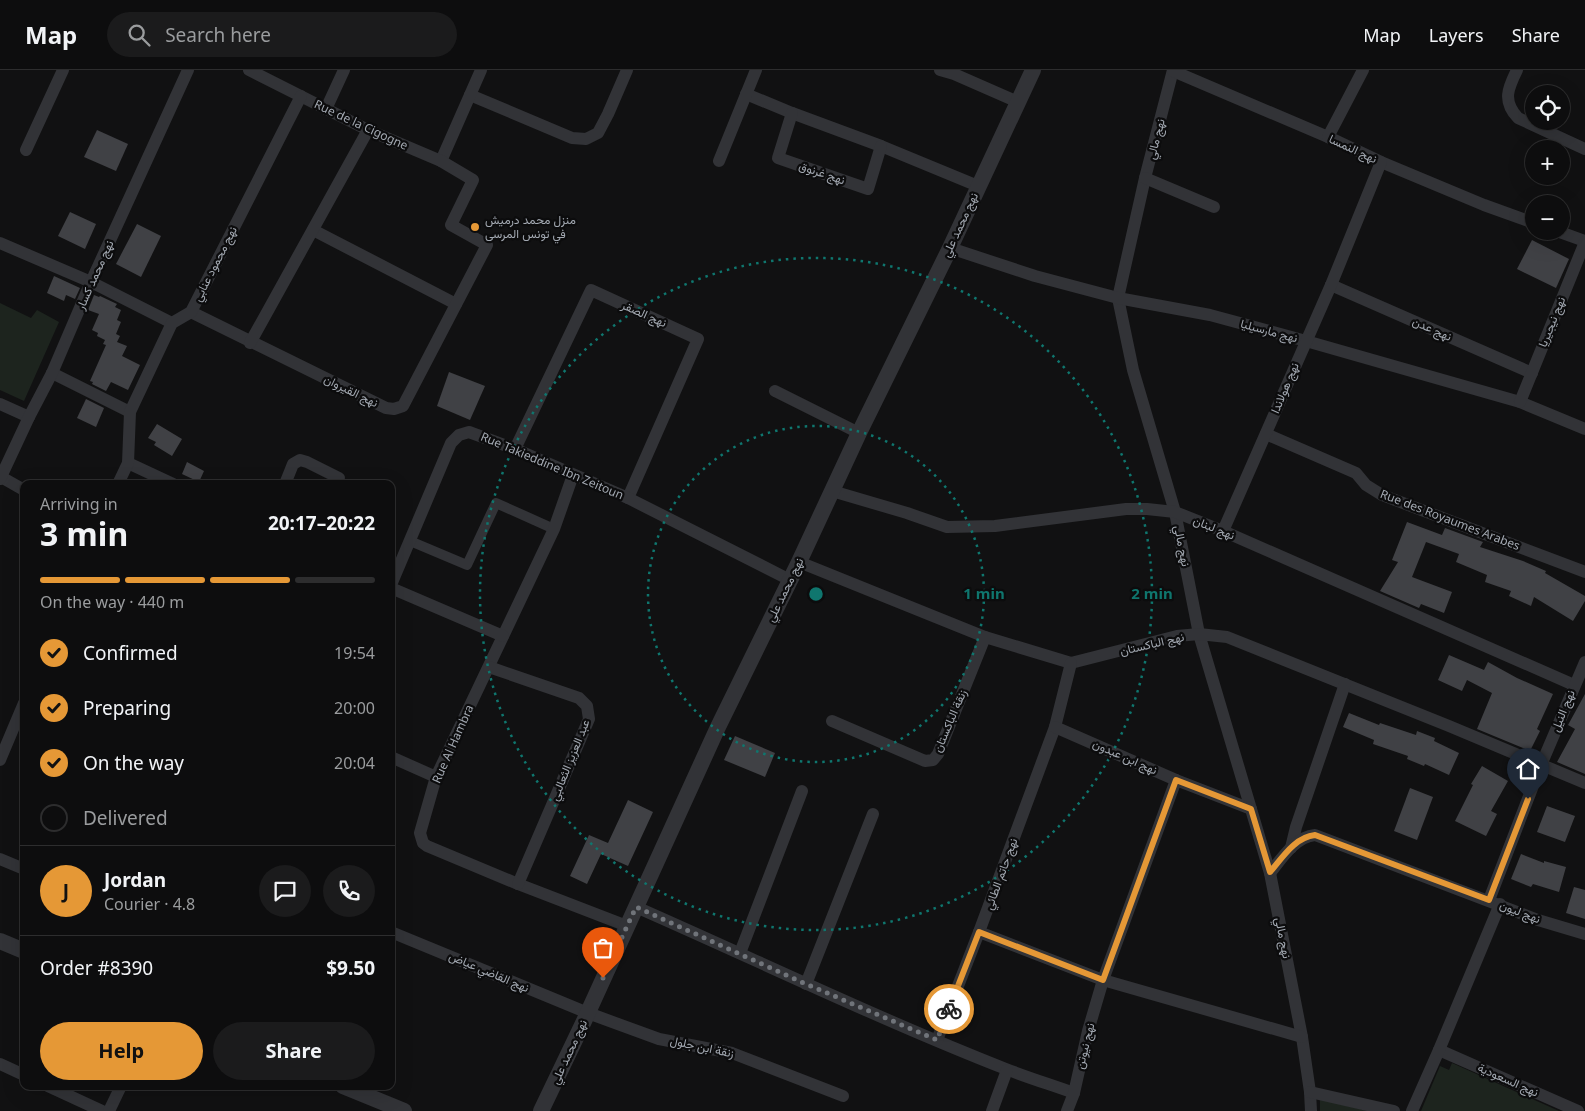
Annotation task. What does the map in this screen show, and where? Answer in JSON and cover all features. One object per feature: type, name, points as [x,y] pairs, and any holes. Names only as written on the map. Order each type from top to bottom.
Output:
[{"type":"street","points":[[26,150],[63,70]]},
{"type":"street","name":"نهج محمد كسار","points":[[0,478],[28,417],[52,373],[91,282],[188,70]]},
{"type":"street","name":"Rue de la Cigogne","points":[[249,70],[368,130],[440,160],[473,180]]},
{"type":"street","points":[[326,109],[344,70]]},
{"type":"street","points":[[440,160],[482,70]]},
{"type":"street","points":[[470,95],[572,138],[586,139],[598,133],[627,70]]},
{"type":"street","points":[[720,161],[756,70]]},
{"type":"street","points":[[940,70],[954,74],[1018,102]]},
{"type":"street","name":"نهج محمد علي","points":[[541,1111],[588,1013],[718,726],[950,248],[1033,70]]},
{"type":"street","points":[[1328,138],[1363,70]]},
{"type":"street","points":[[1517,70],[1509,87],[1507,100],[1511,111],[1518,118],[1585,149]]},
{"type":"street","name":"نهج النمسا","points":[[1173,71],[1381,162],[1484,205],[1525,220]]},
{"type":"street","name":"نهج مالي","points":[[1173,71],[1145,178],[1118,298],[1133,370],[1175,512],[1199,634],[1270,872],[1302,1038],[1311,1111]]},
{"type":"street","points":[[746,94],[978,186]]},
{"type":"street","name":"نهج محمود عنابي","points":[[172,323],[191,312],[301,96]]},
{"type":"street","name":"نهج غرنوق","points":[[792,113],[778,158],[868,189],[881,146]]},
{"type":"street","points":[[250,342],[368,130]]},
{"type":"street","name":"نهج هولاندا","points":[[1223,531],[1332,285],[1381,162]]},
{"type":"street","points":[[1145,178],[1214,207]]},
{"type":"street","name":"نهج القيروان","points":[[191,312],[386,408],[394,409],[403,406],[487,245],[451,226],[473,180]]},
{"type":"street","points":[[313,230],[456,304]]},
{"type":"street","points":[[1570,236],[1585,242]]},
{"type":"street","name":"نهج نيجيريا","points":[[1520,402],[1585,242]]},
{"type":"street","points":[[0,243],[91,282],[172,323],[130,412],[128,463],[120,480]]},
{"type":"street","name":"نهج مارسيليا","points":[[950,248],[1034,276],[1118,298],[1210,315],[1306,341],[1520,402],[1585,429]]},
{"type":"street","name":"نهج عدن","points":[[1332,285],[1532,373]]},
{"type":"street","name":"نهج الصقر","points":[[515,449],[591,290],[698,338],[628,498]]},
{"type":"street","points":[[52,373],[130,412]]},
{"type":"street","points":[[775,391],[859,433]]},
{"type":"street","points":[[0,404],[28,417]]},
{"type":"street","name":"Rue Takieddine Ibn Zeitoun","points":[[395,577],[452,443],[459,435],[469,432],[515,449],[628,498],[790,580]]},
{"type":"street","name":"Rue des Royaumes Arabes","points":[[1266,434],[1356,473],[1366,485],[1382,495],[1585,572]]},
{"type":"street","points":[[287,480],[293,464],[300,460],[339,478]]},
{"type":"street","points":[[128,463],[164,480]]},
{"type":"street","name":"Rue Al Hambra","points":[[574,475],[554,529],[436,777],[420,832],[423,843],[518,884],[627,926]]},
{"type":"street","points":[[0,478],[20,488]]},
{"type":"street","name":"نهج لبنان","points":[[832,491],[947,527],[996,526],[1126,509],[1175,512],[1223,531],[1574,685]]},
{"type":"street","points":[[410,541],[467,566],[496,504],[554,529]]},
{"type":"street","points":[[799,562],[985,637],[1071,663]]},
{"type":"street","points":[[395,588],[503,636]]},
{"type":"street","name":"نهج الباكستان","points":[[1071,663],[1177,636],[1199,634],[1227,637],[1585,783]]},
{"type":"street","name":"زنقة الباكستان","points":[[832,721],[925,761],[933,760],[938,754],[985,637]]},
{"type":"street","name":"نهج النيل","points":[[1412,1111],[1439,1050],[1494,902],[1541,766],[1585,662]]},
{"type":"street","name":"نهج حاتم الطائي","points":[[937,1040],[1055,727],[1071,663]]},
{"type":"street","name":"عبد العزيز الثعالبي","points":[[489,667],[579,698],[587,706],[589,719],[518,884]]},
{"type":"street","points":[[1270,872],[1291,848],[1296,827],[1345,684]]},
{"type":"street","points":[[0,760],[20,712]]},
{"type":"street","name":"نهج ابن عبدون","points":[[1055,727],[1176,780],[1251,809]]},
{"type":"street","points":[[395,759],[436,777]]},
{"type":"street","name":"نهج نيوتن","points":[[1067,1111],[1074,1093],[1088,1031],[1103,980],[1176,780]]},
{"type":"street","points":[[740,953],[802,791]]},
{"type":"street","points":[[806,984],[873,814]]},
{"type":"street","name":"نهج ليون","points":[[1291,848],[1302,838],[1315,835],[1538,920],[1585,934]]},
{"type":"street","points":[[0,859],[20,867]]},
{"type":"street","points":[[636,907],[806,984],[1007,1070],[1074,1093]]},
{"type":"street","points":[[979,932],[1103,980],[1302,1038]]},
{"type":"street","name":"نهج القاضي عياض","points":[[395,934],[588,1013]]},
{"type":"street","points":[[0,941],[20,949]]},
{"type":"street","name":"زنقة ابن جلول","points":[[588,1013],[659,1039],[732,1053],[843,1096]]},
{"type":"street","name":"نهج السعودية","points":[[1439,1050],[1578,1111]]},
{"type":"street","points":[[0,1064],[20,1073]]},
{"type":"street","points":[[992,1111],[1007,1070]]},
{"type":"street","points":[[57,1090],[102,1111]]},
{"type":"street","points":[[109,1111],[118,1090]]},
{"type":"street","points":[[353,1090],[404,1111]]},
{"type":"street","points":[[1310,1092],[1394,1111]]},
{"type":"shaded area","points":[[0,303],[31,318],[37,310],[59,322],[24,401],[0,390]]},
{"type":"shaded area","points":[[1452,1063],[1559,1111],[1421,1111],[1440,1066],[1449,1070]]},
{"type":"shaded area","points":[[1320,1099],[1368,1111],[1320,1111]]},
{"type":"building","points":[[97,130],[128,144],[116,171],[84,157]]},
{"type":"building","points":[[70,212],[96,224],[85,249],[58,236]]},
{"type":"building","points":[[137,224],[161,236],[141,277],[116,264]]},
{"type":"building","points":[[1532,240],[1569,259],[1556,288],[1517,269]]},
{"type":"building","points":[[54,276],[80,288],[75,299],[66,295],[64,301],[47,293]]},
{"type":"building","points":[[94,295],[117,304],[115,307],[121,310],[117,320],[121,322],[116,334],[120,336],[117,342],[127,346],[122,356],[140,365],[128,390],[111,382],[106,391],[90,381],[106,345],[103,344],[105,340],[97,336],[98,333],[92,330],[99,314],[88,310]]},
{"type":"building","points":[[449,372],[485,386],[470,420],[437,406]]},
{"type":"building","points":[[86,399],[104,408],[96,427],[77,418]]},
{"type":"building","points":[[157,424],[182,439],[172,456],[154,445],[156,442],[148,438]]},
{"type":"building","points":[[187,462],[204,471],[200,480],[195,480],[182,474]]},
{"type":"building","points":[[1407,522],[1442,535],[1445,528],[1483,542],[1480,547],[1523,561],[1546,571],[1545,573],[1585,596],[1585,601],[1573,621],[1534,597],[1531,606],[1509,596],[1511,591],[1485,582],[1487,575],[1456,562],[1459,554],[1426,542],[1412,577],[1452,592],[1444,613],[1421,604],[1419,608],[1380,591],[1398,562],[1392,560]]},
{"type":"building","points":[[1449,655],[1484,670],[1488,662],[1517,678],[1553,694],[1537,729],[1540,731],[1530,751],[1477,729],[1492,693],[1467,680],[1462,691],[1438,680]]},
{"type":"building","points":[[1585,694],[1585,774],[1557,762],[1575,729],[1568,725]]},
{"type":"building","points":[[1349,713],[1379,725],[1380,723],[1416,735],[1417,731],[1435,738],[1434,741],[1459,753],[1449,775],[1425,764],[1424,766],[1407,759],[1408,756],[1373,744],[1374,740],[1343,727]]},
{"type":"building","points":[[735,736],[775,753],[765,777],[724,760]]},
{"type":"building","points":[[1482,766],[1508,781],[1491,811],[1497,814],[1486,836],[1455,821],[1473,785],[1471,784]]},
{"type":"building","points":[[1410,788],[1433,797],[1417,840],[1394,831]]},
{"type":"building","points":[[628,800],[653,812],[628,866],[601,854],[587,884],[570,876],[589,835],[608,843]]},
{"type":"building","points":[[1547,806],[1575,816],[1565,842],[1537,832]]},
{"type":"building","points":[[1521,854],[1544,863],[1544,861],[1566,867],[1559,892],[1533,884],[1531,887],[1511,879]]},
{"type":"building","points":[[1574,887],[1585,890],[1585,919],[1566,913]]},
{"type":"way so far","points":[[603,978],[636,907],[806,984],[937,1040],[949,1009]]},
{"type":"place","name":"منزل محمد درميش في تونس المرسى","points":[[475,227]]},
{"type":"route","points":[[949,1009],[979,932],[1103,980],[1176,780],[1251,809],[1270,872],[1302,838],[1315,835],[1489,900],[1528,799]]}]
